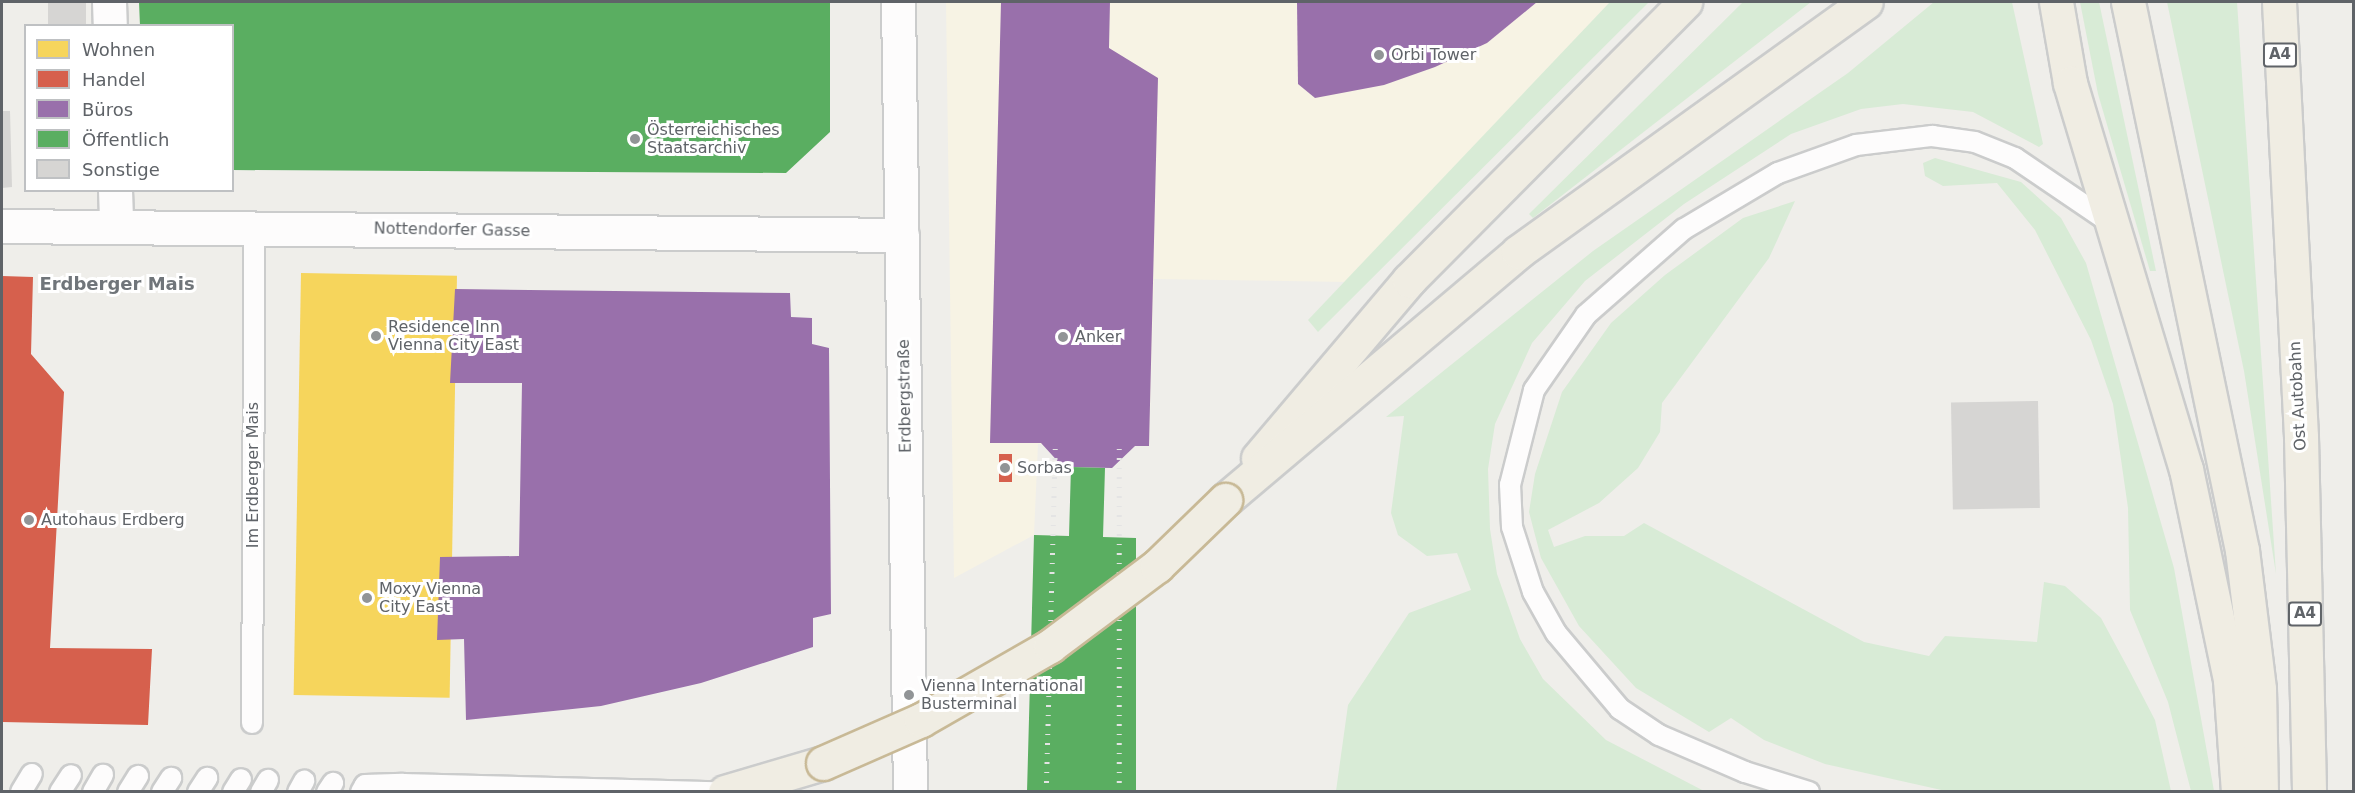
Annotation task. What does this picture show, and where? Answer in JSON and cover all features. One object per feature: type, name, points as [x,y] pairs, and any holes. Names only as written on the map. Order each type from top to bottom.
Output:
[{"type":"highway","points":[[1225,500],[1312,387],[1409,280],[1685,2]]},
{"type":"highway","points":[[725,792],[823,763],[988,684],[1106,606],[1225,500],[1336,411],[1518,252],[1866,2]]},
{"type":"highway","points":[[2056,2],[2070,83],[2186,469],[2210,572],[2230,680],[2238,792]]},
{"type":"highway","points":[[2128,2],[2237,516],[2259,689],[2261,792]]},
{"type":"highway","name":"Ost Autobahn","points":[[2279,2],[2301,437],[2309,792]]},
{"type":"street","points":[[110,2],[110,24]]},
{"type":"street","name":"Erdbergstraße","points":[[898,2],[910,792]]},
{"type":"street","points":[[115,192],[116,227]]},
{"type":"street","name":"Nottendorfer Gasse","points":[[2,226],[902,235]]},
{"type":"lane","points":[[1809,792],[1744,772],[1659,735],[1620,709],[1556,633],[1520,559],[1510,485],[1534,390],[1586,315],[1684,229],[1778,173],[1824,154],[1898,138],[1975,142],[2015,158],[2112,224]]},
{"type":"lane","name":"Im Erdberger Mais","points":[[252,723],[255,228]]},
{"type":"lane","points":[[21,792],[32,774]]},
{"type":"lane","points":[[361,792],[365,785],[382,788],[715,792]]},
{"type":"shaded area","points":[[946,2],[1610,2],[1348,282],[1154,279],[1149,446],[1038,444],[1034,535],[954,578]]},
{"type":"green space","points":[[1610,2],[1649,2],[1318,332],[1308,320]]},
{"type":"green space","points":[[1743,2],[1811,2],[1533,218],[1529,214]]},
{"type":"green space","points":[[1934,2],[2012,2],[2043,144],[2039,147],[1973,112],[1903,104],[1861,109],[1791,134],[1684,204],[1585,281],[1532,343],[1495,424],[1488,469],[1490,529],[1497,574],[1520,639],[1543,679],[1606,740],[1704,791],[1336,791],[1348,705],[1409,613],[1471,590],[1457,553],[1427,556],[1398,535],[1391,513],[1404,416],[1386,417],[1593,251],[1848,73]]},
{"type":"green space","points":[[2080,2],[2099,2],[2156,271],[2150,271],[2098,94]]},
{"type":"green space","points":[[2167,2],[2237,2],[2276,574],[2244,371]]},
{"type":"green space","points":[[1935,158],[2021,182],[2061,218],[2086,263],[2174,568],[2214,791],[2191,791],[2168,702],[2130,610],[2128,508],[2113,404],[2091,340],[2035,230],[1997,183],[1943,186],[1925,176],[1923,163]]},
{"type":"green space","points":[[1795,201],[1769,258],[1662,403],[1660,432],[1638,468],[1599,503],[1548,530],[1554,547],[1585,536],[1624,536],[1644,523],[1864,642],[1929,656],[1945,636],[2037,642],[2044,582],[2065,586],[2101,618],[2155,720],[2171,791],[1946,791],[1825,764],[1764,740],[1731,718],[1709,732],[1636,688],[1579,626],[1541,558],[1529,512],[1535,474],[1562,392],[1611,323],[1665,275],[1743,218]]},
{"type":"building: Wohnen","points":[[301,273],[457,276],[450,698],[294,695]]},
{"type":"building: Handel","name":"Autohaus Erdberg","points":[[2,276],[33,277],[31,354],[64,392],[50,648],[152,649],[148,725],[2,722]]},
{"type":"building: Handel","name":"Sorbas","points":[[999,454],[1012,454],[1012,482],[999,482]]},
{"type":"building: Büros","points":[[1001,2],[1110,2],[1109,48],[1158,78],[1149,446],[1135,446],[1112,468],[1063,467],[1041,443],[990,443]]},
{"type":"building: Büros","name":"Orbi Tower","points":[[1297,2],[1537,2],[1487,43],[1435,67],[1384,85],[1315,98],[1298,84]]},
{"type":"building: Büros","points":[[455,289],[790,293],[791,317],[812,318],[812,344],[829,348],[831,614],[813,618],[813,647],[701,683],[601,706],[466,720],[464,639],[437,640],[440,557],[519,556],[522,383],[450,383]]},
{"type":"building: Öffentlich","points":[[139,2],[830,2],[830,132],[786,173],[234,170],[234,24],[140,24]]},
{"type":"building: Öffentlich","points":[[1071,467],[1105,468],[1103,537],[1136,538],[1136,792],[1027,792],[1034,535],[1069,536]]},
{"type":"building: Sonstige","points":[[48,2],[86,2],[86,24],[48,24]]},
{"type":"building: Sonstige","points":[[2,111],[10,111],[12,187],[2,188]]},
{"type":"building: Sonstige","points":[[2038,401],[2040,508],[1953,510],[1951,403]]},
{"type":"railway","points":[[1046,792],[1055,444]]},
{"type":"railway","points":[[1119,445],[1119,792]]},
{"type":"place","name":"Orbi Tower","points":[[1379,55]]},
{"type":"place","name":"Österreichisches Staatsarchiv","points":[[635,139]]},
{"type":"place","name":"Residence Inn Vienna City East","points":[[376,336]]},
{"type":"place","name":"Anker","points":[[1063,337]]},
{"type":"place","name":"Sorbas","points":[[1005,468]]},
{"type":"place","name":"Autohaus Erdberg","points":[[29,520]]},
{"type":"place","name":"Moxy Vienna City East","points":[[367,598]]},
{"type":"place","name":"Vienna International Busterminal","points":[[909,695]]},
{"type":"district","name":"Erdberger Mais","points":[[117,284]]}]
